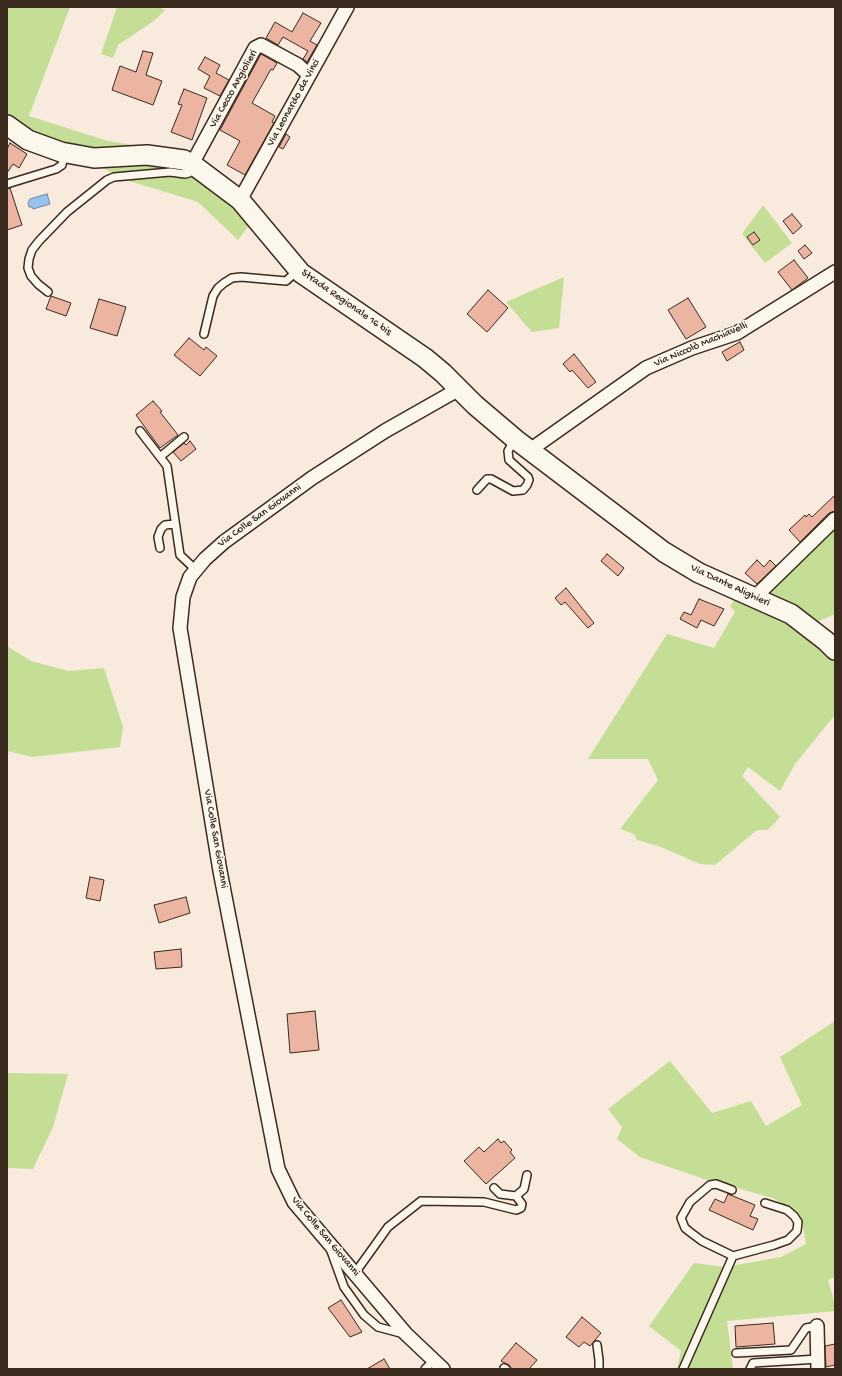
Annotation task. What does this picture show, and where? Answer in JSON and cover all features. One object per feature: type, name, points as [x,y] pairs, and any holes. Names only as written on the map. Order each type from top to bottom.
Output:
[{"type":"main road","name":"Strada Regionale 16 bis","points":[[10,131],[43,146],[64,153],[94,158],[147,155],[184,160],[192,164],[240,200],[298,270],[425,358],[460,389],[475,405],[549,464]]},
{"type":"main road","name":"Via Dante Alighieri","points":[[549,464],[664,552],[700,573],[791,614],[826,641],[835,650]]},
{"type":"street","name":"Via Leonardo da Vinci","points":[[240,200],[348,7]]},
{"type":"street","name":"Via Cecco Angiolieri","points":[[192,164],[255,48],[261,45],[298,65],[309,75]]},
{"type":"street","name":"Via Niccolò Machiavelli","points":[[523,444],[646,368],[692,348],[737,333],[835,272]]},
{"type":"street","name":"Via Colle San Giovanni","points":[[434,1366],[294,1202],[282,1180],[274,1155],[220,871],[180,628],[182,596],[190,577],[205,559],[224,542],[312,478],[385,431],[460,389]]},
{"type":"street","points":[[754,598],[835,519]]},
{"type":"street","points":[[817,1326],[818,1364]]},
{"type":"lane","points":[[7,184],[56,169],[62,165],[64,153]]},
{"type":"lane","points":[[48,292],[31,276],[28,268],[29,259],[32,250],[39,241],[67,212],[107,180],[114,177],[170,172],[185,174],[189,173],[192,164]]},
{"type":"lane","points":[[204,334],[213,296],[218,288],[224,283],[232,278],[241,277],[286,282],[298,270]]},
{"type":"lane","points":[[140,431],[167,466],[180,555],[196,570]]},
{"type":"lane","points":[[160,457],[184,436]]},
{"type":"lane","points":[[477,490],[487,478],[513,491],[523,490],[527,486],[529,480],[528,477],[509,460],[508,455],[523,444]]},
{"type":"lane","points":[[160,548],[158,537],[161,529],[165,525],[175,524]]},
{"type":"lane","points":[[516,1196],[524,1189],[527,1176]]},
{"type":"lane","points":[[732,1190],[716,1184],[710,1185],[690,1202],[681,1218],[690,1232],[702,1241],[733,1256],[788,1240],[797,1231],[798,1222],[794,1216],[787,1210],[765,1203]]},
{"type":"lane","points":[[355,1273],[388,1227],[421,1201],[484,1202],[516,1210],[521,1208],[522,1204],[516,1196],[500,1194],[494,1188]]},
{"type":"lane","points":[[327,1239],[344,1287],[364,1315],[378,1327],[406,1334]]},
{"type":"lane","points":[[683,1369],[733,1256]]},
{"type":"lane","points":[[736,1353],[791,1350],[806,1328],[817,1326]]},
{"type":"lane","points":[[597,1345],[600,1360],[598,1369]]},
{"type":"lane","points":[[750,1369],[753,1363],[818,1364]]},
{"type":"green space","points":[[7,7],[70,7],[29,116],[108,141],[156,149],[198,162],[250,224],[238,240],[198,202],[126,180],[47,139],[20,127],[7,114]]},
{"type":"green space","points":[[117,7],[158,7],[165,10],[155,20],[118,45],[113,58],[101,54]]},
{"type":"green space","points":[[763,205],[792,243],[765,263],[742,234]]},
{"type":"green space","points":[[564,277],[559,328],[532,332],[506,302]]},
{"type":"green space","points":[[835,525],[835,614],[812,624],[763,598]]},
{"type":"green space","points":[[734,600],[796,628],[810,638],[835,661],[835,715],[795,764],[780,791],[748,767],[742,776],[780,817],[768,830],[757,830],[715,865],[700,864],[661,847],[637,840],[634,834],[620,829],[658,780],[648,759],[588,759],[667,634],[714,648],[735,612],[730,606]]},
{"type":"green space","points":[[7,646],[31,661],[68,671],[104,668],[123,727],[120,747],[32,757],[7,751]]},
{"type":"green space","points":[[835,1021],[835,1277],[828,1280],[835,1304],[835,1311],[727,1321],[733,1369],[677,1369],[681,1351],[649,1326],[694,1263],[725,1267],[781,1257],[806,1244],[801,1216],[773,1198],[704,1179],[640,1157],[617,1139],[622,1127],[608,1109],[670,1061],[712,1113],[751,1101],[766,1126],[802,1105],[780,1057]]},
{"type":"green space","points":[[7,1073],[68,1074],[53,1127],[33,1169],[7,1168]]},
{"type":"water","points":[[47,194],[50,204],[33,209],[32,207],[29,207],[28,203],[30,199]]},
{"type":"building","points":[[303,13],[321,23],[310,41],[317,45],[307,62],[303,59],[308,51],[283,37],[278,45],[266,38],[275,22],[292,32]]},
{"type":"building","points":[[143,51],[153,53],[146,75],[162,81],[153,105],[112,90],[120,66],[136,72]]},
{"type":"building","points":[[261,54],[277,63],[273,70],[271,69],[252,103],[275,116],[272,122],[274,123],[245,175],[227,165],[240,141],[220,130]]},
{"type":"building","points":[[205,57],[220,65],[216,73],[229,80],[220,96],[204,88],[210,76],[198,69]]},
{"type":"building","points":[[184,89],[207,98],[192,140],[171,132],[182,105],[178,104]]},
{"type":"building","points":[[286,134],[290,137],[283,149],[279,147]]},
{"type":"building","points":[[10,143],[27,154],[19,168],[13,164],[7,173],[7,149]]},
{"type":"building","points":[[10,188],[22,225],[7,230],[7,189]]},
{"type":"building","points":[[792,214],[802,226],[793,234],[783,221]]},
{"type":"building","points":[[754,232],[760,240],[753,245],[747,237]]},
{"type":"building","points":[[805,245],[812,253],[804,259],[798,251]]},
{"type":"building","points":[[794,260],[808,278],[792,290],[778,272]]},
{"type":"building","points":[[488,290],[508,308],[487,332],[467,314]]},
{"type":"building","points":[[51,296],[71,303],[66,316],[46,309]]},
{"type":"building","points":[[688,298],[706,327],[686,339],[668,310]]},
{"type":"building","points":[[99,299],[126,307],[117,336],[90,328]]},
{"type":"building","points":[[189,338],[204,350],[206,347],[217,356],[200,376],[174,355]]},
{"type":"building","points":[[740,342],[744,350],[727,361],[722,352]]},
{"type":"building","points":[[574,354],[596,382],[588,388],[572,370],[570,372],[563,364]]},
{"type":"building","points":[[153,401],[162,411],[160,412],[178,435],[160,448],[136,415]]},
{"type":"building","points":[[190,441],[196,449],[181,461],[173,452],[184,443],[186,445]]},
{"type":"building","points":[[835,495],[835,511],[829,513],[800,542],[789,530],[805,515],[806,517],[809,514],[812,517]]},
{"type":"building","points":[[607,554],[624,568],[618,576],[601,561]]},
{"type":"building","points":[[757,560],[764,567],[770,560],[776,566],[757,584],[745,573]]},
{"type":"building","points":[[566,588],[594,623],[588,628],[565,602],[561,605],[555,598]]},
{"type":"building","points":[[699,599],[724,609],[714,626],[701,620],[697,628],[680,619],[684,612],[691,615]]},
{"type":"building","points":[[90,877],[104,880],[100,901],[86,898]]},
{"type":"building","points":[[186,897],[190,913],[159,923],[154,905]]},
{"type":"building","points":[[181,949],[182,967],[156,969],[154,952]]},
{"type":"building","points":[[315,1011],[319,1050],[290,1053],[287,1014]]},
{"type":"building","points":[[498,1139],[501,1143],[504,1141],[512,1150],[510,1152],[515,1158],[486,1184],[464,1161],[479,1147],[484,1152]]},
{"type":"building","points":[[728,1194],[755,1205],[750,1216],[758,1219],[753,1230],[709,1210],[715,1199],[724,1203]]},
{"type":"building","points":[[341,1300],[362,1332],[350,1337],[328,1308]]},
{"type":"building","points":[[582,1317],[601,1333],[590,1346],[584,1342],[579,1347],[566,1337]]},
{"type":"building","points":[[773,1323],[775,1344],[736,1347],[735,1326]]},
{"type":"building","points":[[516,1343],[537,1360],[529,1369],[512,1369],[509,1365],[501,1361]]},
{"type":"building","points":[[835,1344],[835,1365],[826,1367],[825,1346]]},
{"type":"building","points":[[384,1359],[390,1369],[367,1369]]}]
